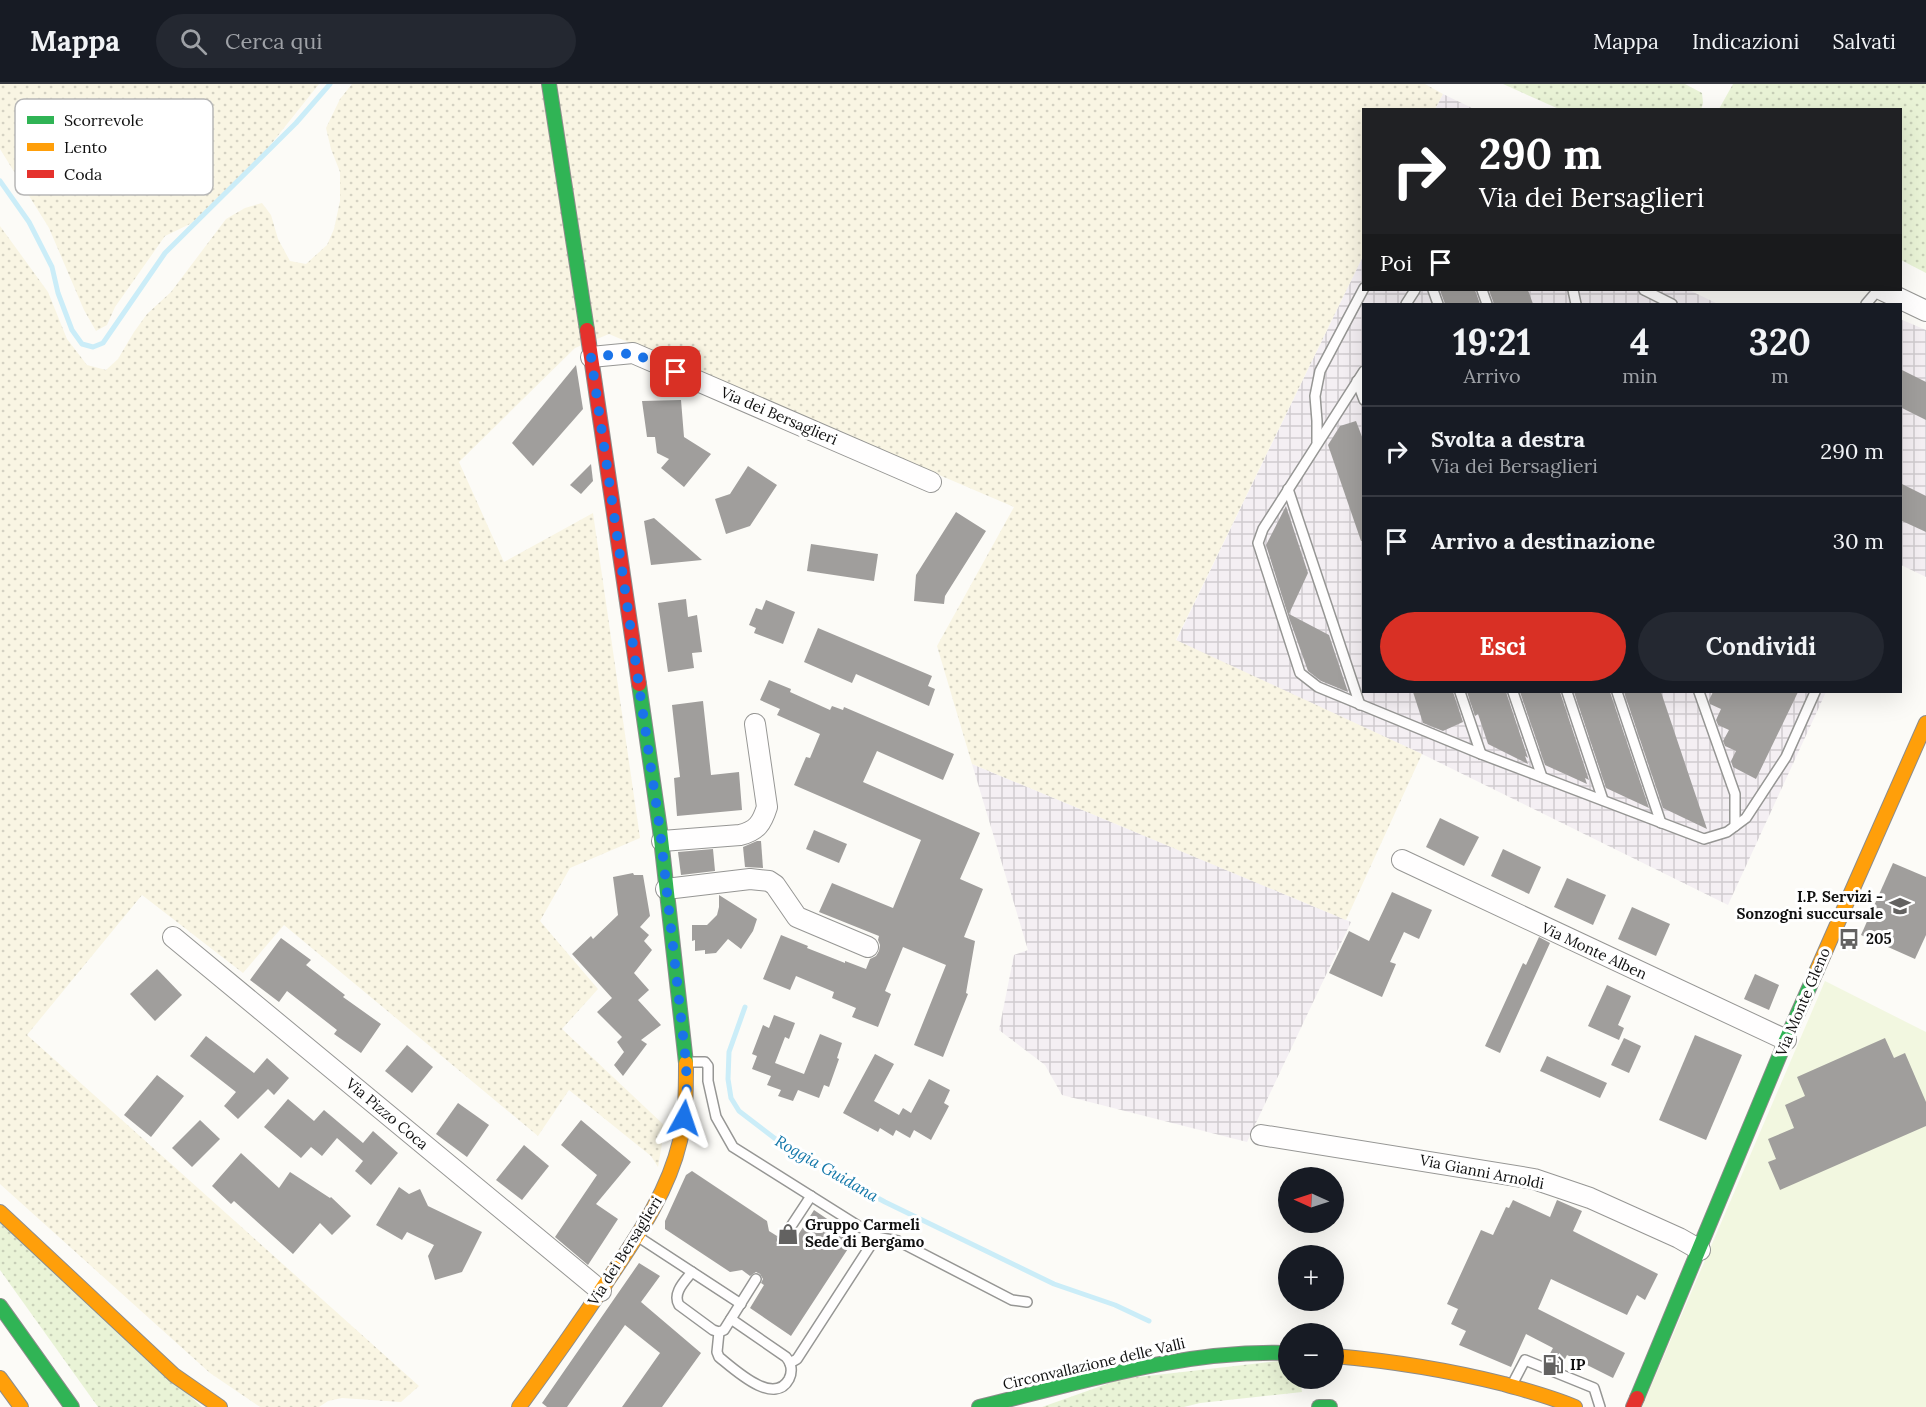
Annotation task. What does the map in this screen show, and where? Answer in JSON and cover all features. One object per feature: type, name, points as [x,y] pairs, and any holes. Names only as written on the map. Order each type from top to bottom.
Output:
[{"type":"main road","name":"Via dei Bersaglieri","points":[[519,1407],[601,1291],[660,1197],[677,1152],[687,1100],[686,1062],[662,841],[549,84]]},
{"type":"main road","name":"Via Monte Gleno","points":[[1635,1402],[1696,1248],[1926,723]]},
{"type":"main road","points":[[0,1212],[174,1375],[220,1407]]},
{"type":"main road","points":[[0,1306],[72,1407]]},
{"type":"main road","name":"Circonvallazione delle Valli","points":[[979,1407],[1141,1367],[1198,1357],[1278,1353]]},
{"type":"main road","points":[[1344,1357],[1405,1363],[1467,1374],[1556,1398],[1575,1407]]},
{"type":"main road","points":[[0,1378],[21,1407]]},
{"type":"main road","name":"Via dei Bersaglieri","points":[[505,1407],[536,1385]]},
{"type":"main road","points":[[1319,1407],[1330,1407]]},
{"type":"street","points":[[1887,295],[1926,311]]},
{"type":"street","name":"Via dei Bersaglieri","points":[[591,357],[633,353],[931,482]]},
{"type":"street","points":[[662,841],[740,835],[752,832],[758,827],[767,807],[755,724]]},
{"type":"street","name":"Via Monte Alben","points":[[1402,860],[1786,1040]]},
{"type":"street","points":[[666,889],[750,879],[769,881],[775,885],[797,917],[868,947]]},
{"type":"street","name":"Via Pizzo Coca","points":[[173,937],[601,1291]]},
{"type":"street","name":"Via Gianni Arnoldi","points":[[1261,1134],[1534,1179],[1590,1198],[1696,1248]]},
{"type":"lane","points":[[1317,444],[1315,396],[1320,371],[1362,291]]},
{"type":"lane","points":[[1646,291],[1670,303]]},
{"type":"lane","points":[[1868,303],[1887,295]]},
{"type":"lane","points":[[1362,374],[1263,529],[1258,543],[1300,673],[1318,687],[1481,754],[1704,839],[1727,832],[1746,818],[1786,757],[1815,693]]},
{"type":"lane","points":[[1357,381],[1362,395]]},
{"type":"lane","points":[[1288,489],[1360,705]]},
{"type":"lane","points":[[1460,693],[1481,754]]},
{"type":"lane","points":[[1513,693],[1542,777]]},
{"type":"lane","points":[[1567,693],[1603,800]]},
{"type":"lane","points":[[1617,693],[1661,823]]},
{"type":"lane","points":[[1699,693],[1735,794],[1735,826]]},
{"type":"lane","points":[[686,1062],[705,1062],[708,1066],[708,1082],[716,1117],[734,1147],[876,1237],[897,1241],[1012,1300],[1027,1302]]},
{"type":"lane","points":[[782,1240],[811,1196]]},
{"type":"lane","points":[[637,1236],[741,1304]]},
{"type":"lane","points":[[790,1363],[797,1359],[876,1237]]},
{"type":"lane","points":[[692,1272],[676,1295],[676,1300],[679,1305],[719,1332],[724,1330],[756,1280]]},
{"type":"lane","points":[[719,1332],[717,1352],[719,1357],[758,1387],[767,1390],[784,1385],[789,1378],[790,1363],[786,1357],[731,1319]]},
{"type":"lane","points":[[1511,1386],[1525,1360],[1594,1388],[1600,1407]]},
{"type":"shaded area","points":[[0,84],[319,84],[256,163],[192,223],[165,236],[115,307],[107,325],[96,331],[84,310],[49,228],[29,195],[213,195],[213,99],[15,99],[15,173],[0,149]]},
{"type":"shaded area","points":[[352,84],[1425,84],[1443,94],[1436,108],[1362,108],[1362,258],[1176,640],[1422,754],[1346,920],[972,764],[937,646],[1014,507],[609,334],[575,348],[459,462],[504,562],[593,513],[640,838],[570,868],[540,921],[598,989],[562,1029],[665,1126],[658,1167],[651,1156],[569,1090],[538,1136],[284,925],[243,973],[142,895],[27,1035],[419,1386],[401,1402],[342,1398],[328,1401],[319,1407],[260,1407],[210,1373],[0,1184],[0,226],[48,292],[67,339],[87,365],[106,370],[118,359],[147,314],[171,292],[226,219],[245,208],[262,203],[271,215],[278,239],[290,261],[306,264],[327,245],[334,229],[340,201],[340,172],[326,128],[340,99]]},
{"type":"shaded area","points":[[1443,94],[1472,108],[1436,108]]},
{"type":"shaded area","points":[[1362,258],[1362,291],[1691,291],[1716,303],[1362,303],[1362,693],[1826,693],[1728,905],[1422,754],[1176,641]]},
{"type":"shaded area","points":[[1902,320],[1926,330],[1926,577],[1902,565]]},
{"type":"shaded area","points":[[972,764],[1351,922],[1247,1142],[1062,1095],[1045,1065],[999,1030],[1014,955],[1028,950]]},
{"type":"green space","points":[[1503,84],[1685,84],[1702,93],[1703,103],[1702,108],[1557,108]]},
{"type":"green space","points":[[1733,84],[1926,84],[1926,273],[1902,261],[1902,108],[1720,108]]},
{"type":"green space","points":[[1825,981],[1926,1032],[1926,1407],[1642,1407]]},
{"type":"green space","points":[[0,1222],[202,1407],[98,1407],[0,1270]]},
{"type":"green space","points":[[1278,1361],[1278,1389],[1302,1389],[1302,1392],[1200,1403],[1184,1407],[1042,1407],[1121,1379]]},
{"type":"building","points":[[1440,291],[1475,291],[1480,303],[1445,303]]},
{"type":"building","points":[[1489,291],[1528,291],[1533,303],[1494,303]]},
{"type":"building","points":[[576,365],[583,409],[533,466],[512,443]]},
{"type":"building","points":[[1902,370],[1926,382],[1926,420],[1902,408]]},
{"type":"building","points":[[681,400],[684,437],[711,454],[684,487],[661,468],[669,459],[657,453],[655,437],[647,437],[642,401]]},
{"type":"building","points":[[1356,421],[1362,437],[1362,541],[1328,445],[1340,426]]},
{"type":"building","points":[[591,464],[593,481],[581,494],[570,485]]},
{"type":"building","points":[[748,466],[777,485],[750,526],[726,534],[715,499],[730,494]]},
{"type":"building","points":[[1902,484],[1926,496],[1926,532],[1902,521]]},
{"type":"building","points":[[1286,506],[1308,573],[1289,614],[1329,635],[1348,692],[1321,681],[1308,671],[1288,615],[1266,545]]},
{"type":"building","points":[[956,512],[986,531],[945,596],[944,604],[914,601],[916,575]]},
{"type":"building","points":[[654,518],[702,560],[651,565],[644,521]]},
{"type":"building","points":[[811,544],[878,554],[874,581],[807,571]]},
{"type":"building","points":[[686,599],[688,617],[697,615],[702,652],[692,653],[694,668],[668,672],[658,603]]},
{"type":"building","points":[[766,600],[795,612],[783,644],[754,633],[756,628],[749,625],[756,608],[762,610]]},
{"type":"building","points":[[818,628],[932,676],[928,686],[935,689],[929,706],[856,674],[852,683],[804,662]]},
{"type":"building","points":[[769,680],[830,710],[832,706],[843,710],[844,707],[954,754],[943,780],[877,751],[863,782],[980,833],[960,879],[983,889],[964,937],[975,941],[966,993],[968,994],[943,1057],[914,1045],[946,965],[903,947],[885,991],[891,994],[878,1027],[852,1017],[856,1008],[832,998],[834,992],[796,976],[790,990],[763,979],[781,935],[808,946],[807,948],[866,969],[870,959],[879,951],[879,936],[819,912],[832,883],[893,908],[921,840],[794,785],[806,757],[810,758],[820,734],[777,715],[780,709],[760,700]]},
{"type":"building","points":[[1413,693],[1453,693],[1463,722],[1443,731],[1423,723]]},
{"type":"building","points":[[1467,693],[1506,693],[1528,764],[1488,744],[1478,714],[1475,716]]},
{"type":"building","points":[[1520,693],[1560,693],[1589,780],[1585,778],[1587,784],[1545,765]]},
{"type":"building","points":[[1574,693],[1610,693],[1649,808],[1606,788]]},
{"type":"building","points":[[1624,693],[1661,693],[1707,829],[1663,808]]},
{"type":"building","points":[[1712,693],[1798,693],[1756,779],[1733,767],[1731,761],[1736,751],[1725,746],[1723,741],[1729,730],[1718,725],[1716,720],[1721,709],[1710,704],[1709,700]]},
{"type":"building","points":[[703,701],[711,775],[739,772],[742,810],[677,816],[674,778],[680,777],[672,705]]},
{"type":"building","points":[[1440,818],[1479,837],[1464,866],[1426,847]]},
{"type":"building","points":[[814,830],[847,844],[839,863],[806,849]]},
{"type":"building","points":[[761,841],[763,868],[745,867],[743,847]]},
{"type":"building","points":[[713,849],[715,871],[681,875],[678,852]]},
{"type":"building","points":[[1503,849],[1541,867],[1529,894],[1491,876]]},
{"type":"building","name":"I.P. Servizi - Sonzogni succursale","points":[[1893,863],[1926,877],[1926,935],[1915,959],[1861,935]]},
{"type":"building","points":[[633,873],[643,875],[650,916],[640,927],[649,935],[644,941],[652,950],[634,973],[649,990],[638,1000],[661,1025],[641,1040],[647,1044],[623,1076],[614,1065],[624,1052],[617,1042],[622,1037],[597,1012],[612,998],[572,954],[591,936],[593,939],[618,915],[613,877]]},
{"type":"building","points":[[1567,878],[1606,895],[1593,925],[1554,907]]},
{"type":"building","points":[[1392,892],[1432,910],[1419,939],[1404,932],[1390,962],[1396,964],[1382,997],[1329,973],[1349,931],[1369,941]]},
{"type":"building","points":[[719,895],[757,919],[753,931],[741,949],[728,939],[716,953],[705,954],[705,950],[695,951],[695,940],[692,941],[692,925],[707,925],[717,915]]},
{"type":"building","points":[[1632,907],[1670,924],[1656,956],[1618,939]]},
{"type":"building","points":[[1539,937],[1550,943],[1500,1053],[1485,1046],[1523,963],[1526,965]]},
{"type":"building","points":[[281,938],[311,960],[306,965],[345,995],[343,997],[381,1024],[361,1053],[334,1034],[337,1030],[287,991],[279,1002],[250,980]]},
{"type":"building","points":[[157,969],[182,995],[155,1021],[130,994]]},
{"type":"building","points":[[1755,974],[1779,985],[1769,1010],[1744,999]]},
{"type":"building","points":[[1607,985],[1631,996],[1618,1025],[1624,1028],[1619,1040],[1588,1026]]},
{"type":"building","points":[[774,1015],[795,1023],[789,1039],[785,1037],[775,1063],[804,1074],[820,1034],[842,1043],[829,1087],[824,1085],[819,1098],[798,1090],[793,1101],[778,1096],[781,1090],[767,1085],[771,1076],[752,1069],[757,1056],[752,1054],[763,1025],[769,1028]]},
{"type":"building","points":[[1695,1035],[1742,1055],[1706,1140],[1659,1120]]},
{"type":"building","points":[[206,1036],[254,1073],[267,1058],[289,1078],[274,1095],[268,1089],[238,1119],[224,1106],[236,1092],[190,1056]]},
{"type":"building","points":[[1624,1038],[1641,1046],[1629,1073],[1611,1065]]},
{"type":"building","points":[[1885,1038],[1894,1058],[1905,1053],[1926,1102],[1926,1126],[1780,1190],[1768,1162],[1776,1159],[1768,1139],[1794,1128],[1785,1105],[1805,1096],[1797,1077]]},
{"type":"building","points":[[407,1045],[433,1067],[412,1093],[385,1071]]},
{"type":"building","points":[[875,1054],[894,1064],[874,1101],[899,1115],[903,1108],[911,1113],[929,1079],[950,1090],[944,1103],[949,1106],[931,1140],[914,1130],[910,1138],[896,1130],[893,1136],[880,1128],[878,1132],[843,1113]]},
{"type":"building","points":[[1547,1056],[1607,1083],[1600,1098],[1540,1071]]},
{"type":"building","points":[[157,1075],[184,1096],[151,1137],[124,1115]]},
{"type":"building","points":[[288,1099],[314,1121],[324,1110],[363,1143],[373,1131],[398,1153],[371,1185],[355,1171],[363,1161],[337,1138],[322,1156],[311,1147],[301,1158],[264,1127]]},
{"type":"building","points":[[458,1103],[489,1125],[467,1157],[436,1134]]},
{"type":"building","points":[[200,1120],[220,1139],[192,1167],[172,1148]]},
{"type":"building","points":[[581,1120],[631,1162],[596,1204],[618,1219],[588,1265],[555,1237],[597,1175],[561,1145]]},
{"type":"building","points":[[524,1145],[549,1166],[522,1200],[496,1180]]},
{"type":"building","points":[[241,1153],[279,1188],[290,1172],[331,1197],[351,1216],[332,1235],[320,1223],[293,1254],[234,1201],[231,1204],[212,1186]]},
{"type":"building","points":[[692,1171],[767,1221],[769,1231],[777,1236],[776,1242],[779,1246],[788,1244],[791,1246],[814,1210],[855,1238],[791,1336],[750,1308],[764,1285],[761,1283],[763,1279],[760,1274],[756,1272],[750,1276],[742,1270],[730,1272],[665,1229],[665,1221],[686,1175]]},
{"type":"building","points":[[399,1187],[409,1194],[420,1189],[428,1206],[482,1232],[462,1272],[435,1280],[428,1256],[434,1245],[407,1232],[402,1240],[376,1225]]},
{"type":"building","points":[[1513,1200],[1550,1217],[1557,1200],[1582,1211],[1573,1231],[1658,1274],[1645,1300],[1637,1295],[1627,1315],[1551,1279],[1538,1309],[1625,1353],[1613,1378],[1567,1355],[1561,1367],[1546,1361],[1553,1348],[1526,1334],[1511,1367],[1459,1345],[1466,1331],[1451,1324],[1458,1309],[1447,1304],[1481,1230],[1493,1235],[1506,1207],[1509,1208]]},
{"type":"building","points":[[639,1263],[660,1276],[641,1302],[701,1353],[662,1407],[622,1407],[660,1353],[625,1325],[567,1407],[547,1407],[542,1403]]},
{"type":"waterway","points":[[0,181],[29,222],[52,267],[58,293],[72,330],[82,344],[93,347],[103,343],[165,253],[296,123],[330,84]]},
{"type":"waterway","name":"Roggia Guidana","points":[[745,1007],[729,1052],[728,1079],[731,1098],[739,1111],[790,1150],[885,1202],[1054,1284],[1115,1305],[1149,1321]]},
{"type":"traffic: fast","points":[[549,84],[587,330]]},
{"type":"traffic: fast","points":[[639,684],[660,830],[686,1063]]},
{"type":"traffic: fast","points":[[1637,1398],[1817,970]]},
{"type":"traffic: fast","points":[[0,1306],[72,1407]]},
{"type":"traffic: fast","points":[[979,1407],[1094,1378],[1170,1362],[1248,1353],[1278,1353]]},
{"type":"traffic: fast","points":[[1319,1407],[1330,1407]]},
{"type":"traffic: slow","points":[[1817,970],[1926,723]]},
{"type":"traffic: slow","points":[[519,1407],[617,1266],[668,1179],[682,1131],[686,1063]]},
{"type":"traffic: slow","points":[[0,1212],[174,1375],[220,1407]]},
{"type":"traffic: slow","points":[[1344,1357],[1399,1363],[1462,1374],[1504,1384],[1575,1407]]},
{"type":"traffic: slow","points":[[0,1378],[21,1407]]},
{"type":"traffic: jam","points":[[587,330],[639,684]]},
{"type":"traffic: jam","points":[[1633,1407],[1637,1398]]},
{"type":"place","name":"I.P. Servizi - Sonzogni succursale","points":[[1900,906]]},
{"type":"place","name":"205","points":[[1849,939]]},
{"type":"place","name":"Gruppo Carmeli Sede di Bergamo","points":[[788,1234]]},
{"type":"place","name":"IP","points":[[1553,1365]]},
{"type":"route","points":[[676,372],[633,353],[591,357],[660,830],[686,1062],[687,1100],[684,1118]]}]
